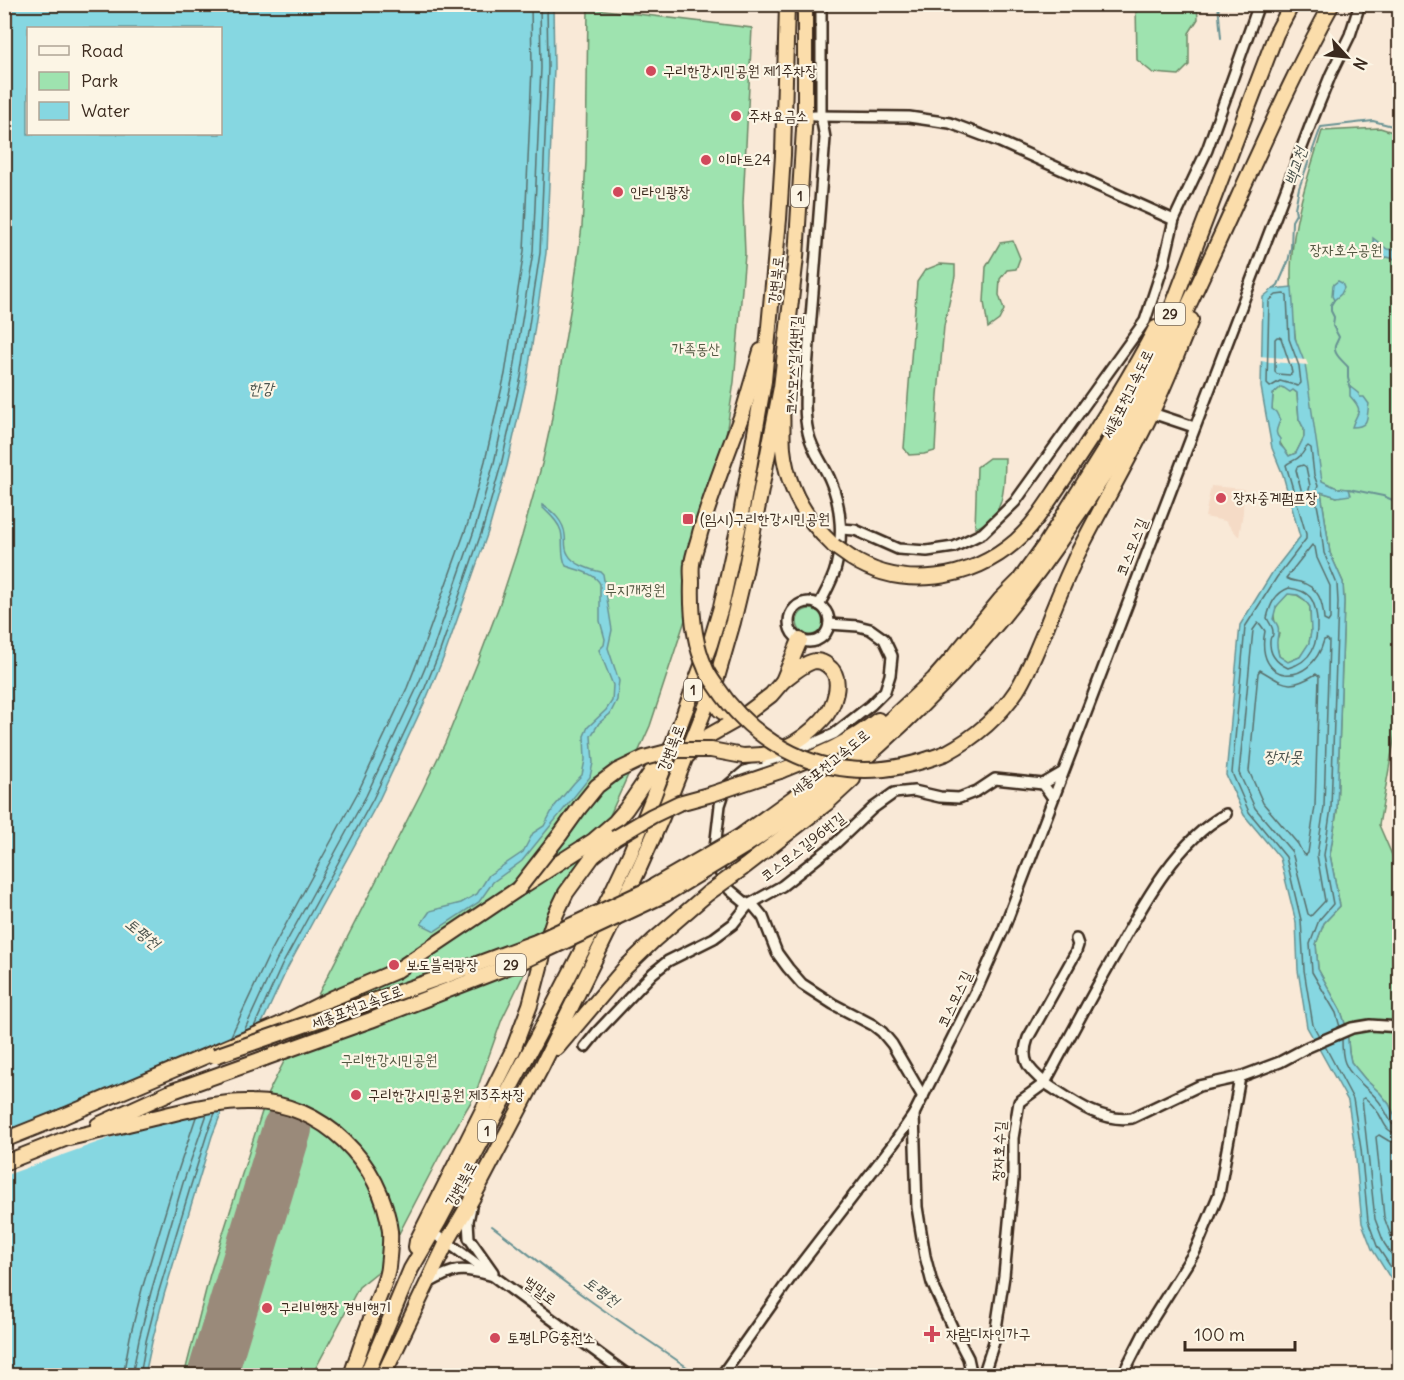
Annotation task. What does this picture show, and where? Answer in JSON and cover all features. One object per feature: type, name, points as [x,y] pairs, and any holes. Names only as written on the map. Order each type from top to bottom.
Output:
[{"type":"highway","points":[[779,4],[786,71]]},
{"type":"highway","name":"강변북로","points":[[432,1233],[610,896],[640,831],[710,644],[721,607],[732,560],[764,381],[780,209],[788,4]]},
{"type":"highway","name":"강변북로","points":[[383,1376],[447,1242],[543,1066],[637,873],[716,681],[745,572],[781,387],[796,257],[805,113],[805,4]]},
{"type":"highway","name":"세종포천고속도로","points":[[4,1140],[215,1056],[536,942],[647,890],[742,842],[891,719],[934,679],[1019,580],[1045,545],[1107,446],[1149,365],[1273,43],[1292,4]]},
{"type":"highway","name":"세종포천고속도로","points":[[4,1163],[69,1138],[173,1091],[523,961],[666,894],[742,842],[821,794],[855,767],[937,691],[1004,617],[1055,550],[1089,498],[1124,441],[1291,83],[1332,4]]},
{"type":"highway","points":[[781,387],[783,447],[789,477],[812,523],[834,546],[868,567],[897,576],[922,578],[958,573],[996,556],[1018,539],[1033,523],[1120,393],[1197,243]]},
{"type":"highway","points":[[770,323],[743,412],[705,516],[692,564],[691,612],[697,641],[705,669],[735,711],[774,744],[811,760],[848,769],[880,770],[910,765],[946,753],[972,737],[993,719],[1011,698],[1023,679],[1077,555],[1148,420],[1173,366],[1214,252]]},
{"type":"highway","points":[[411,1269],[417,1241],[513,1050],[530,1005],[555,916],[566,893],[593,856],[615,838],[679,803],[780,771],[836,748],[868,728],[898,703],[1001,599]]},
{"type":"highway","points":[[543,1066],[625,968],[707,894],[827,803],[956,680],[1004,617]]},
{"type":"highway","points":[[783,681],[800,639]]},
{"type":"highway","points":[[518,889],[597,786],[617,771],[644,758],[675,750],[711,750],[743,756],[762,756],[784,749],[813,729],[824,718],[836,693],[835,673],[819,661],[804,666],[783,681],[771,695],[742,717],[710,735],[686,756]]},
{"type":"highway","points":[[716,681],[715,704],[729,716],[742,717]]},
{"type":"highway","points":[[57,1119],[279,1025],[333,998],[396,971],[594,841],[626,809],[675,736]]},
{"type":"highway","points":[[69,1138],[201,1107],[252,1102],[274,1103],[298,1110],[318,1120],[337,1134],[356,1152],[370,1173],[383,1200],[390,1232],[388,1271],[351,1376]]},
{"type":"highway","name":"1","points":[[366,1376],[411,1269],[432,1233]]},
{"type":"street","name":"코스모스길14번길","points":[[819,605],[836,568],[842,534],[836,496],[817,457],[808,434],[805,418],[825,138],[818,116],[821,4]]},
{"type":"street","points":[[841,529],[855,530],[898,549],[927,551],[954,547],[983,533],[1016,502],[1103,387],[1145,321],[1164,263],[1174,220],[1207,150],[1259,4]]},
{"type":"street","name":"코스모스길","points":[[721,1376],[794,1273],[914,1114],[987,967],[1004,928],[1312,121],[1350,35],[1360,4]]},
{"type":"street","points":[[818,116],[909,117],[950,123],[993,139],[1174,220]]},
{"type":"street","points":[[1158,415],[1194,427]]},
{"type":"street","points":[[808,602],[819,605],[827,613],[829,624],[826,633],[819,640],[809,642],[795,636],[790,621],[794,610],[808,602]]},
{"type":"street","points":[[829,624],[870,629],[884,639],[892,656],[885,691],[834,734],[746,771],[726,787],[720,805],[714,857],[724,884],[748,905],[753,905],[763,917],[777,953],[788,968],[802,984],[882,1032],[892,1044],[923,1097]]},
{"type":"street","points":[[1053,798],[1043,784],[1062,773]]},
{"type":"street","name":"코스모스길96번길","points":[[585,1047],[653,973],[668,962],[714,938],[733,924],[748,905],[782,886],[835,844],[873,808],[894,793],[914,791],[940,797],[959,798],[977,791],[995,779],[1043,784]]},
{"type":"street","points":[[1045,1083],[1141,907],[1179,853],[1213,821],[1226,814]]},
{"type":"street","points":[[1076,939],[1078,945],[1074,954],[1023,1050],[1030,1070],[1045,1083],[1096,1112],[1122,1119],[1132,1118],[1199,1086],[1240,1077],[1280,1062],[1350,1029],[1370,1025],[1400,1027]]},
{"type":"street","points":[[1122,1376],[1145,1331],[1195,1251],[1219,1194],[1240,1077]]},
{"type":"street","name":"장자호수길","points":[[983,1376],[994,1342],[1004,1276],[1013,1179],[1013,1138],[1018,1102],[1045,1083]]},
{"type":"street","points":[[914,1114],[916,1207],[925,1256],[933,1283],[968,1358],[972,1376]]},
{"type":"street","points":[[472,1199],[468,1221],[470,1238],[496,1277]]},
{"type":"street","name":"벌말로","points":[[432,1233],[496,1277],[629,1376]]},
{"type":"street","points":[[427,1284],[448,1272],[460,1269],[496,1277]]},
{"type":"shaded area","points":[[1211,486],[1244,489],[1239,537],[1225,521],[1205,517]]},
{"type":"green space","points":[[1136,5],[1197,5],[1198,19],[1189,33],[1189,65],[1179,75],[1153,73],[1137,60]]},
{"type":"green space","name":"구리한강시민공원","points":[[588,8],[752,28],[743,203],[745,254],[734,382],[718,487],[692,599],[650,726],[593,853],[562,896],[502,1019],[475,1095],[443,1149],[380,1270],[359,1287],[312,1375],[184,1376],[210,1274],[268,1093],[445,743],[499,606],[522,536],[551,423],[582,226],[586,162]]},
{"type":"green space","name":"장자호수공원","points":[[1380,128],[1399,134],[1400,707],[1379,825],[1399,871],[1399,1125],[1389,1104],[1351,1062],[1347,1030],[1341,1011],[1318,969],[1316,944],[1324,923],[1340,906],[1330,855],[1337,811],[1344,602],[1343,582],[1330,553],[1321,492],[1337,497],[1349,489],[1337,488],[1322,482],[1301,373],[1291,296],[1294,234],[1322,131]]},
{"type":"green space","points":[[1013,241],[1020,258],[1016,269],[1007,270],[1000,279],[999,295],[1004,310],[999,320],[988,328],[984,302],[986,267],[1000,243]]},
{"type":"green space","points":[[940,264],[955,265],[955,276],[944,326],[935,451],[909,455],[904,448],[917,282],[925,270]]},
{"type":"green space","points":[[1281,387],[1297,393],[1299,419],[1304,429],[1304,437],[1296,453],[1289,456],[1277,438],[1275,430],[1279,423],[1272,409],[1273,394]]},
{"type":"green space","points":[[989,458],[1005,458],[1002,499],[993,516],[975,528],[977,467]]},
{"type":"green space","points":[[1288,594],[1297,595],[1310,607],[1311,632],[1309,644],[1300,657],[1288,662],[1279,656],[1276,642],[1279,634],[1274,612]]},
{"type":"green space","points":[[810,609],[819,613],[823,622],[819,631],[810,635],[801,631],[797,622],[801,613]]},
{"type":"water","name":"한강","points":[[5,5],[553,5],[554,68],[546,253],[527,378],[507,466],[489,529],[445,654],[427,697],[378,802],[288,967],[226,1101],[212,1136],[164,1295],[145,1375],[5,1376]]},
{"type":"water","points":[[1373,238],[1387,249],[1397,250],[1395,259],[1375,257],[1376,246]]},
{"type":"water","points":[[1338,281],[1344,288],[1334,300],[1333,285]]},
{"type":"water","name":"장자못","points":[[1292,287],[1295,338],[1305,364],[1322,481],[1337,488],[1349,489],[1351,495],[1337,497],[1321,492],[1330,553],[1343,582],[1344,602],[1337,808],[1330,855],[1340,906],[1324,923],[1316,944],[1318,969],[1341,1011],[1347,1030],[1351,1062],[1389,1104],[1399,1125],[1399,1292],[1372,1249],[1362,1223],[1348,1101],[1307,1027],[1298,970],[1296,922],[1280,858],[1244,815],[1226,775],[1240,625],[1272,573],[1300,537],[1283,475],[1272,448],[1261,387],[1263,297],[1273,289]],"holes":[[[1281,387],[1297,393],[1299,419],[1304,429],[1304,437],[1296,453],[1289,456],[1280,445],[1276,432],[1280,420],[1272,409],[1273,394]],[[1288,594],[1298,595],[1310,607],[1311,632],[1309,643],[1300,657],[1288,662],[1279,656],[1278,629],[1273,619],[1276,607]]]},
{"type":"water","points":[[1349,386],[1360,397],[1364,397],[1369,404],[1365,423],[1358,427],[1352,427],[1359,409],[1350,396]]},
{"type":"water","points":[[542,505],[554,514],[563,526],[566,549],[570,558],[582,566],[603,574],[612,630],[608,648],[619,681],[617,700],[610,714],[599,723],[591,736],[593,763],[590,777],[522,861],[493,882],[479,902],[435,931],[421,924],[430,911],[461,903],[477,894],[489,875],[523,852],[533,833],[544,826],[554,807],[582,775],[585,760],[584,736],[588,727],[612,701],[613,685],[599,650],[604,645],[605,639],[600,621],[600,584],[590,575],[566,566],[560,527]]},
{"type":"pier","points":[[1259,356],[1306,360],[1308,365],[1259,361]]},
{"type":"pier","points":[[259,1037],[229,1102],[138,1128],[4,1176],[5,1130],[221,1054]]},
{"type":"waterway","points":[[1218,4],[1221,38]]},
{"type":"waterway","name":"백교천","points":[[1273,289],[1278,285],[1288,262],[1292,221],[1296,214],[1299,188],[1321,127],[1373,121],[1400,128]]},
{"type":"waterway","points":[[1334,300],[1331,305],[1334,317],[1333,326],[1339,337],[1335,349],[1337,355],[1348,367],[1350,386]]},
{"type":"waterway","points":[[1349,489],[1383,496],[1400,503]]},
{"type":"waterway","name":"토평천","points":[[261,1046],[267,1050]]},
{"type":"waterway","name":"토평천","points":[[492,1226],[576,1290],[698,1375]]},
{"type":"runway","points":[[212,1376],[287,1129]]},
{"type":"place","name":"구리한강시민공원 제1주차장","points":[[651,71]]},
{"type":"place","name":"주차요금소","points":[[736,116]]},
{"type":"place","name":"이마트24","points":[[706,160]]},
{"type":"place","name":"인라인광장","points":[[618,192]]},
{"type":"place","name":"장자중계펌프장","points":[[1221,498]]},
{"type":"place","name":"(임시)구리한강시민공원","points":[[688,519]]},
{"type":"place","name":"보도블럭광장","points":[[394,965]]},
{"type":"place","name":"구리한강시민공원 제3주차장","points":[[356,1095]]},
{"type":"place","name":"구리비행장 경비행기","points":[[267,1308]]},
{"type":"place","name":"자람디자인가구","points":[[932,1334]]},
{"type":"place","name":"토평LPG충전소","points":[[495,1338]]},
{"type":"park label","name":"가족동산","points":[[696,349]]},
{"type":"park label","name":"무지개정원","points":[[635,590]]}]
